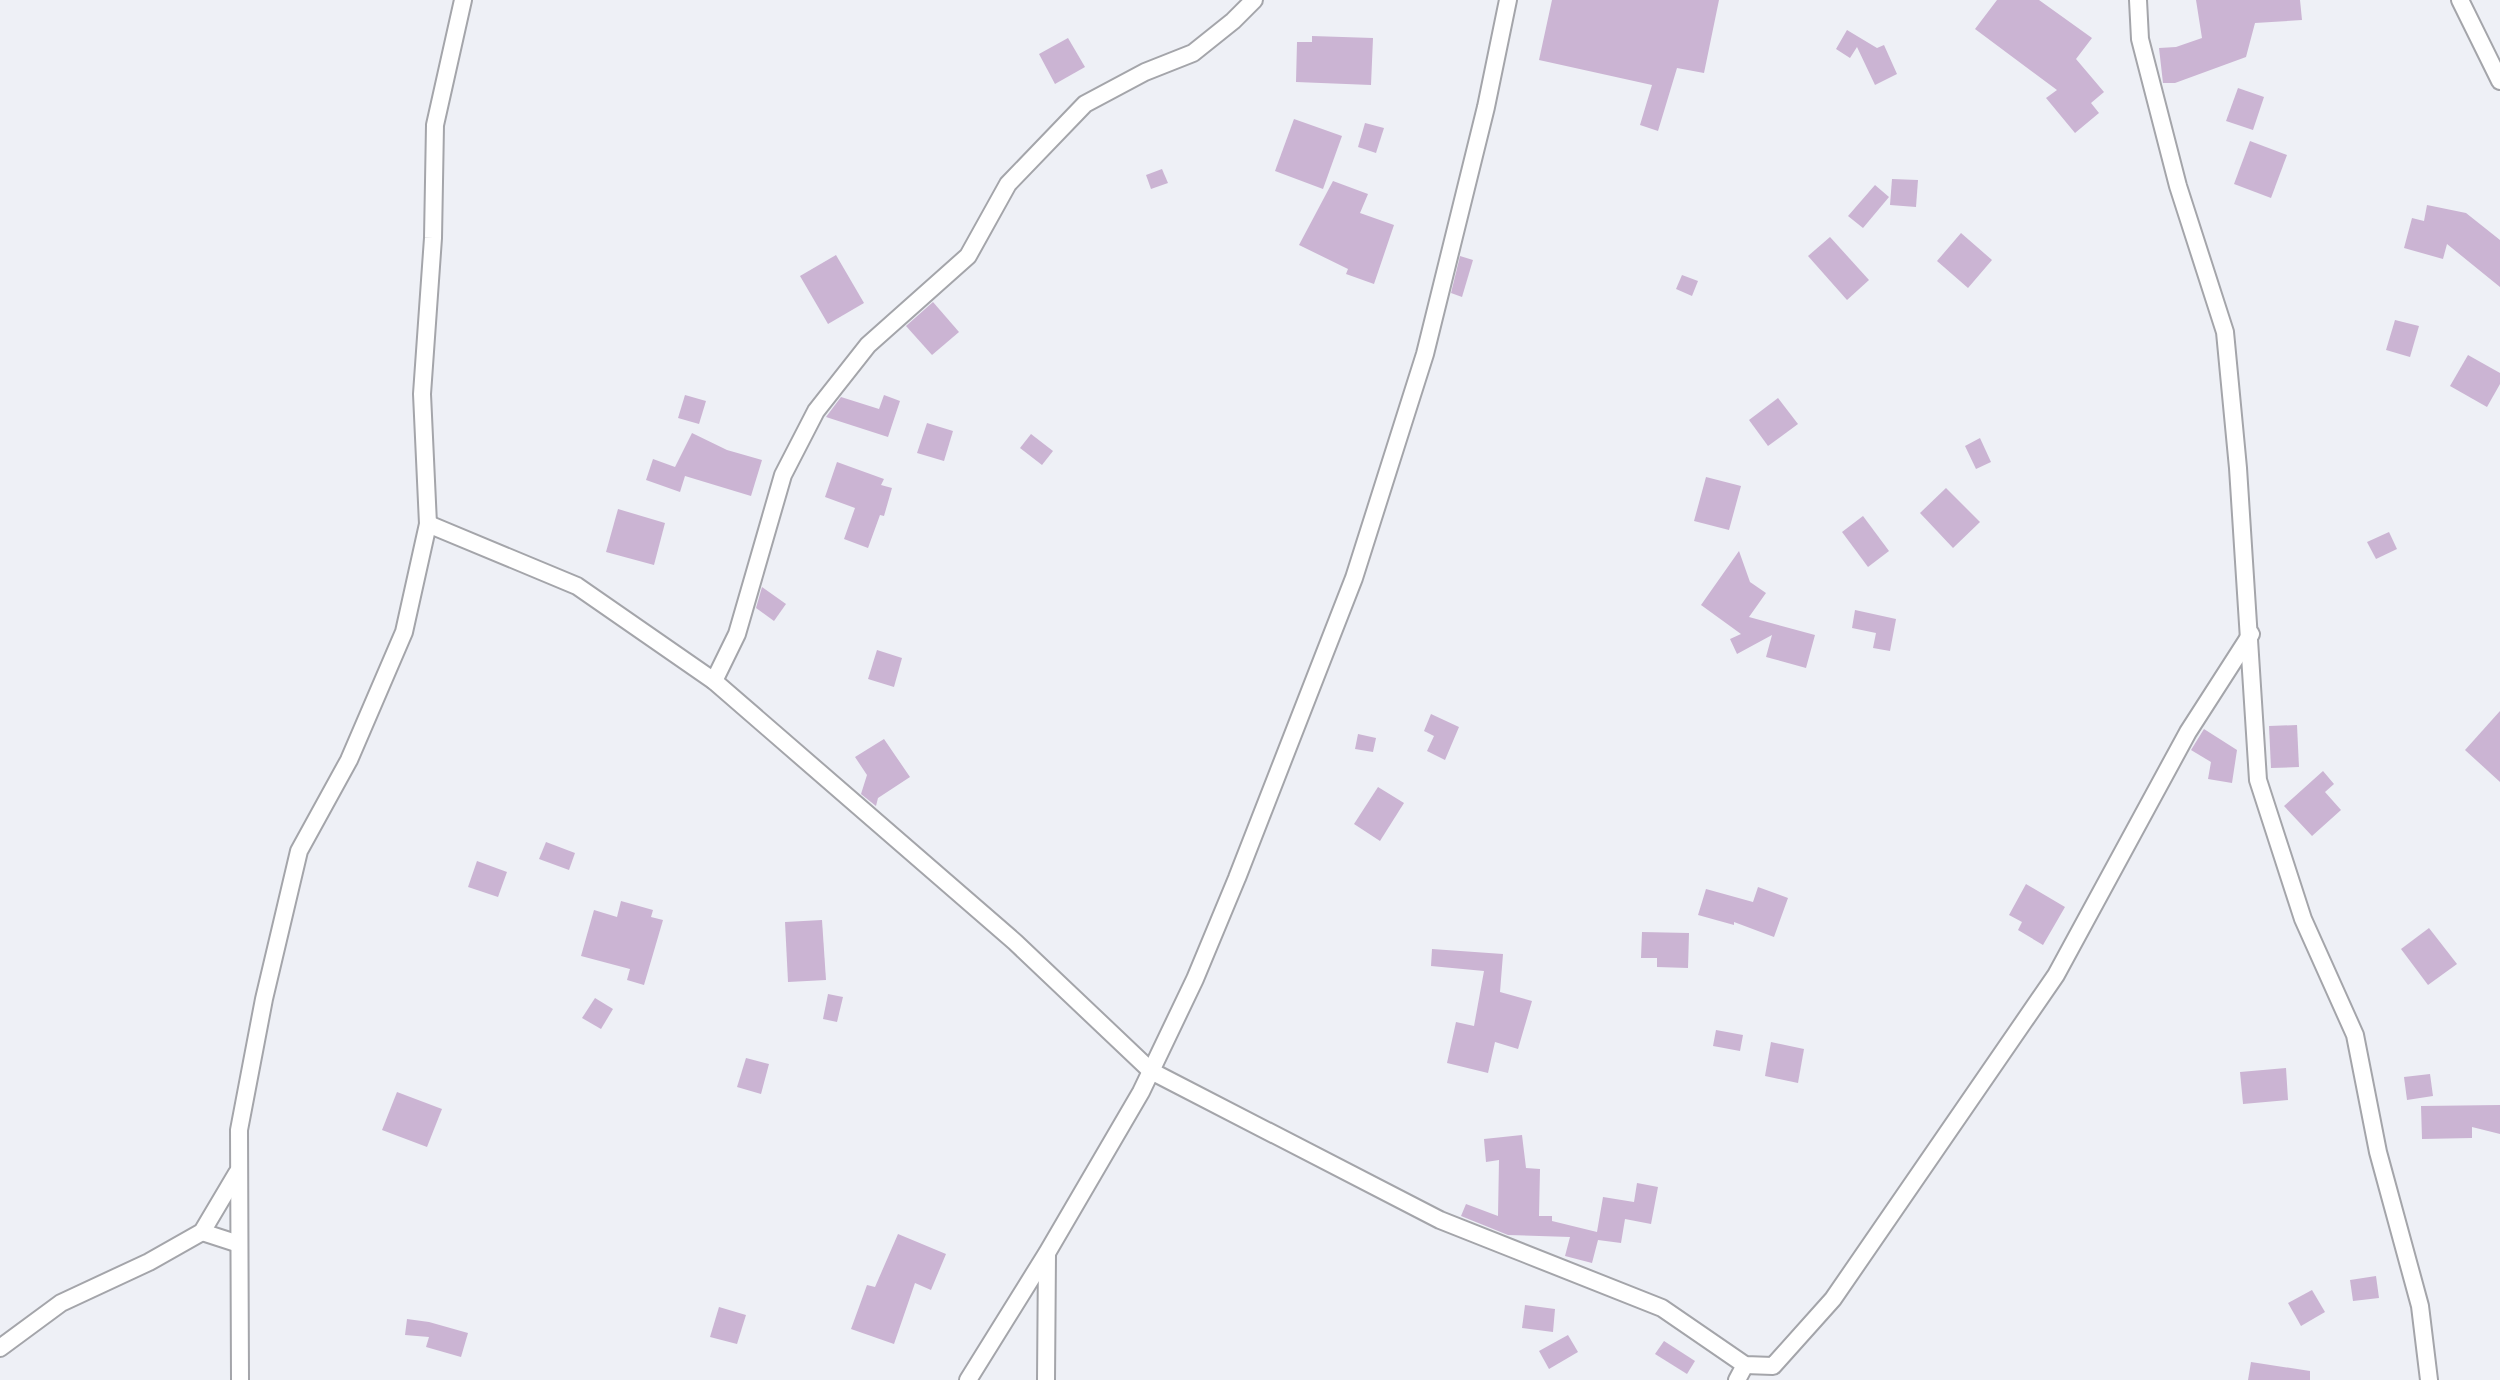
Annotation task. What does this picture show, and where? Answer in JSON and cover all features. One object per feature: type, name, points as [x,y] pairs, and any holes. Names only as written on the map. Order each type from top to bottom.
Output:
[{"type":"street","points":[[240,1380],[239,1130],[264,999],[299,851],[349,760],[404,632],[428,524],[422,394],[433,238],[435,125],[463,0]]},
{"type":"street","points":[[714,681],[737,634],[783,475],[816,411],[868,345],[968,256],[1008,184],[1085,104],[1145,72],[1193,53],[1254,0]]},
{"type":"street","points":[[968,1380],[1047,1253],[1151,1071],[1219,921],[1354,578],[1425,354],[1486,107],[1508,0]]},
{"type":"street","points":[[2138,0],[2140,39],[2178,186],[2225,332],[2251,634],[2253,733],[2258,780],[2303,919],[2355,1035],[2378,1152],[2420,1306],[2429,1380]]},
{"type":"street","points":[[2460,0],[2500,81]]},
{"type":"street","points":[[428,524],[577,586],[714,681],[1015,942],[1151,1071],[1440,1220],[1662,1308],[1741,1373],[1773,1366],[1833,1299],[1868,1249],[2056,975],[2188,732],[2251,634]]},
{"type":"street","points":[[0,1348],[61,1303],[149,1262],[202,1232],[238,1171]]},
{"type":"street","points":[[202,1232],[239,1244]]},
{"type":"street","points":[[1046,1380],[1047,1253]]},
{"type":"building","points":[[1552,0],[1719,0],[1704,73],[1677,68],[1658,131],[1640,125],[1652,85],[1539,60]]},
{"type":"building","points":[[1997,0],[2039,0],[2092,38],[2076,59],[2104,92],[2091,103],[2099,113],[2075,133],[2046,98],[2057,90],[1975,29]]},
{"type":"building","points":[[2196,0],[2300,0],[2302,20],[2255,23],[2246,57],[2175,83],[2163,83],[2159,48],[2176,47],[2202,38]]},
{"type":"building","points":[[1847,30],[1877,48],[1884,45],[1897,74],[1875,85],[1857,47],[1850,58],[1836,49]]},
{"type":"building","points":[[1312,36],[1373,38],[1371,85],[1296,82],[1297,42],[1312,42]]},
{"type":"building","points":[[1068,38],[1085,67],[1055,84],[1039,54]]},
{"type":"building","points":[[2238,88],[2264,97],[2253,130],[2226,121]]},
{"type":"building","points":[[1294,119],[1342,136],[1323,189],[1275,171]]},
{"type":"building","points":[[1365,123],[1384,128],[1376,153],[1358,147]]},
{"type":"building","points":[[2250,141],[2287,155],[2271,198],[2234,184]]},
{"type":"building","points":[[1162,169],[1168,183],[1151,189],[1146,175]]},
{"type":"building","points":[[1892,179],[1918,180],[1916,207],[1890,205]]},
{"type":"building","points":[[1333,181],[1368,194],[1360,213],[1394,225],[1374,284],[1346,274],[1348,269],[1299,245]]},
{"type":"building","points":[[1875,185],[1889,197],[1863,228],[1848,216]]},
{"type":"building","points":[[2427,205],[2466,213],[2500,240],[2500,287],[2447,244],[2443,259],[2404,248],[2412,218],[2424,221]]},
{"type":"building","points":[[1961,233],[1992,260],[1968,288],[1937,261]]},
{"type":"building","points":[[1830,237],[1869,280],[1847,300],[1808,256]]},
{"type":"building","points":[[836,255],[864,303],[828,324],[800,276]]},
{"type":"building","points":[[1460,256],[1473,260],[1462,297],[1451,293]]},
{"type":"building","points":[[1682,275],[1698,281],[1692,296],[1676,289]]},
{"type":"building","points":[[933,302],[959,332],[932,355],[906,326]]},
{"type":"building","points":[[2395,320],[2419,326],[2410,357],[2386,350]]},
{"type":"building","points":[[2468,355],[2500,373],[2500,384],[2487,407],[2450,386]]},
{"type":"building","points":[[685,395],[706,401],[699,424],[678,418]]},
{"type":"building","points":[[884,395],[900,401],[888,437],[826,417],[841,397],[879,409]]},
{"type":"building","points":[[1778,398],[1798,424],[1768,446],[1749,420]]},
{"type":"building","points":[[927,423],[953,431],[944,461],[917,453]]},
{"type":"building","points":[[692,433],[727,450],[762,460],[751,496],[685,476],[680,492],[646,480],[653,459],[675,467]]},
{"type":"building","points":[[1031,434],[1053,451],[1042,465],[1020,448]]},
{"type":"building","points":[[1980,438],[1991,462],[1976,469],[1965,446]]},
{"type":"building","points":[[837,462],[884,479],[881,485],[892,488],[884,516],[880,515],[868,548],[844,539],[855,508],[825,497]]},
{"type":"building","points":[[1706,477],[1741,486],[1729,530],[1694,521]]},
{"type":"building","points":[[1946,488],[1980,522],[1953,548],[1920,513]]},
{"type":"building","points":[[618,509],[665,523],[654,565],[606,552]]},
{"type":"building","points":[[1863,516],[1889,551],[1868,567],[1842,532]]},
{"type":"building","points":[[2389,532],[2397,549],[2376,559],[2367,542]]},
{"type":"building","points":[[1739,551],[1750,582],[1766,593],[1749,617],[1815,635],[1806,668],[1766,657],[1772,635],[1737,654],[1730,639],[1741,634],[1701,605]]},
{"type":"building","points":[[762,587],[786,604],[774,621],[756,608]]},
{"type":"building","points":[[1855,610],[1896,619],[1890,651],[1873,648],[1876,633],[1852,628]]},
{"type":"building","points":[[877,650],[902,658],[894,687],[868,679]]},
{"type":"building","points":[[2500,711],[2500,782],[2465,750]]},
{"type":"building","points":[[1431,714],[1459,727],[1445,760],[1427,751],[1434,736],[1424,731]]},
{"type":"building","points":[[2297,725],[2299,767],[2271,768],[2269,726]]},
{"type":"building","points":[[2204,729],[2237,750],[2232,783],[2208,779],[2211,762],[2191,750]]},
{"type":"building","points":[[1358,734],[1376,738],[1373,752],[1355,749]]},
{"type":"building","points":[[884,739],[910,777],[878,798],[876,806],[861,794],[867,775],[855,757]]},
{"type":"building","points":[[2323,771],[2334,784],[2325,792],[2341,810],[2312,836],[2284,806]]},
{"type":"building","points":[[1378,787],[1404,803],[1380,841],[1354,824]]},
{"type":"building","points":[[546,842],[575,853],[569,870],[539,859]]},
{"type":"building","points":[[477,861],[507,872],[498,897],[468,887]]},
{"type":"building","points":[[2026,884],[2065,907],[2043,945],[2018,930],[2022,922],[2009,915]]},
{"type":"building","points":[[1758,887],[1788,898],[1774,937],[1734,922],[1734,925],[1698,915],[1706,889],[1753,902]]},
{"type":"building","points":[[621,901],[653,910],[651,917],[663,920],[644,985],[627,980],[630,969],[581,956],[594,910],[617,917]]},
{"type":"building","points":[[822,920],[826,980],[788,982],[785,922]]},
{"type":"building","points":[[2429,928],[2457,964],[2428,985],[2401,949]]},
{"type":"building","points":[[1642,932],[1689,933],[1688,968],[1657,967],[1657,958],[1641,958]]},
{"type":"building","points":[[1432,949],[1503,954],[1500,992],[1532,1001],[1518,1049],[1495,1042],[1488,1073],[1447,1063],[1456,1022],[1474,1026],[1484,971],[1431,966]]},
{"type":"building","points":[[828,994],[843,997],[837,1022],[823,1019]]},
{"type":"building","points":[[595,998],[613,1009],[601,1029],[582,1018]]},
{"type":"building","points":[[1716,1030],[1743,1035],[1740,1051],[1713,1046]]},
{"type":"building","points":[[1771,1042],[1804,1049],[1798,1083],[1765,1076]]},
{"type":"building","points":[[746,1058],[769,1064],[761,1094],[737,1087]]},
{"type":"building","points":[[2286,1068],[2288,1100],[2243,1104],[2240,1072]]},
{"type":"building","points":[[2430,1074],[2433,1096],[2407,1100],[2404,1077]]},
{"type":"building","points":[[397,1092],[442,1109],[427,1147],[382,1130]]},
{"type":"building","points":[[2500,1105],[2500,1134],[2472,1127],[2472,1138],[2422,1139],[2421,1106]]},
{"type":"building","points":[[1522,1135],[1526,1168],[1540,1169],[1539,1216],[1552,1216],[1552,1221],[1597,1232],[1603,1197],[1634,1202],[1637,1183],[1658,1187],[1651,1224],[1625,1219],[1621,1243],[1598,1240],[1592,1263],[1565,1256],[1570,1237],[1508,1235],[1461,1216],[1466,1204],[1498,1216],[1499,1160],[1486,1162],[1484,1139]]},
{"type":"building","points":[[898,1234],[946,1254],[931,1290],[915,1283],[894,1344],[851,1329],[867,1285],[875,1287]]},
{"type":"building","points":[[2376,1276],[2379,1298],[2353,1301],[2350,1280]]},
{"type":"building","points":[[2312,1290],[2325,1312],[2301,1326],[2288,1303]]},
{"type":"building","points":[[1525,1305],[1555,1309],[1553,1332],[1522,1328]]},
{"type":"building","points":[[719,1307],[746,1315],[737,1344],[710,1337]]},
{"type":"building","points":[[407,1319],[468,1333],[461,1357],[426,1347],[429,1337],[405,1335]]},
{"type":"building","points":[[1568,1335],[1578,1352],[1549,1369],[1539,1351]]},
{"type":"building","points":[[1664,1341],[1695,1361],[1687,1374],[1655,1354]]},
{"type":"building","points":[[2251,1362],[2310,1371],[2310,1380],[2248,1380]]}]
